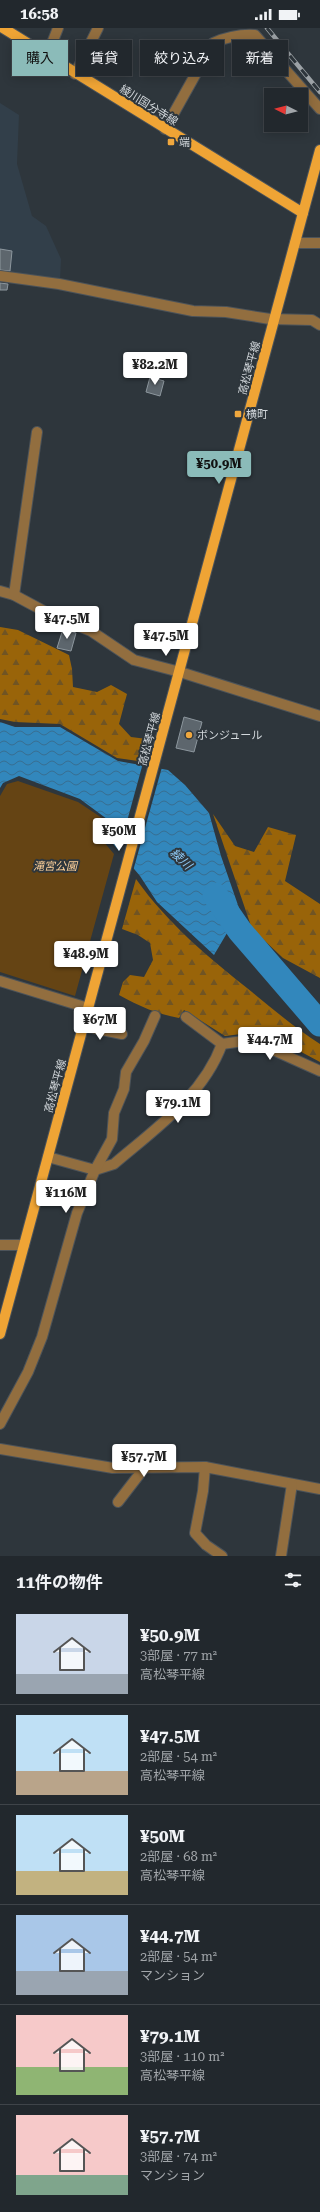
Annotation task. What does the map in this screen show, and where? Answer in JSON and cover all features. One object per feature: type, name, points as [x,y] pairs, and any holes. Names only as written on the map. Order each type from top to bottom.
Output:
[{"type":"main road","name":"綾川国分寺線","points":[[3,28],[22,40]]},
{"type":"main road","name":"綾川国分寺線","points":[[68,70],[304,213]]},
{"type":"main road","name":"高松琴平線","points":[[0,1334],[156,762],[320,150]]},
{"type":"street","points":[[53,40],[58,28]]},
{"type":"street","points":[[75,74],[98,28]]},
{"type":"street","points":[[164,129],[213,43],[225,38],[244,35],[255,35],[320,109]]},
{"type":"street","points":[[295,243],[320,243]]},
{"type":"street","points":[[0,276],[59,284],[193,311],[226,312],[270,319],[312,320],[320,325]]},
{"type":"street","points":[[14,595],[37,432]]},
{"type":"street","points":[[0,591],[14,595],[55,617],[91,631],[134,660],[180,672],[320,716]]},
{"type":"street","points":[[0,981],[88,1008]]},
{"type":"street","points":[[0,1424],[28,1372],[42,1337],[77,1213],[95,1170],[112,1139],[114,1113],[124,1089],[126,1072],[144,1041],[155,1016]]},
{"type":"street","points":[[186,1018],[222,1044],[251,1040],[320,1071]]},
{"type":"street","points":[[83,1026],[122,1034]]},
{"type":"street","points":[[48,1157],[95,1170],[114,1164],[168,1119],[190,1096],[215,1062],[222,1044]]},
{"type":"street","points":[[0,1245],[24,1245]]},
{"type":"street","points":[[0,1449],[86,1465],[113,1468],[205,1467],[320,1489]]},
{"type":"street","points":[[118,1502],[146,1467]]},
{"type":"street","points":[[205,1467],[204,1491],[195,1533],[206,1545],[222,1556]]},
{"type":"street","points":[[281,1556],[292,1484]]},
{"type":"shaded area","points":[[0,103],[19,115],[17,164],[32,216],[46,226],[61,259],[60,281],[0,273]]},
{"type":"green space","points":[[0,627],[18,630],[69,655],[72,669],[73,687],[97,692],[111,685],[127,694],[119,724],[131,737],[147,739],[138,761],[117,758],[60,724],[15,722],[0,719]]},
{"type":"green space","name":"滝宮公園","points":[[18,781],[78,802],[108,822],[103,841],[114,854],[75,996],[0,972],[0,796],[7,784]]},
{"type":"green space","points":[[213,814],[235,846],[254,852],[268,827],[296,835],[285,881],[320,904],[320,978],[283,958],[252,929]]},
{"type":"green space","points":[[136,879],[175,926],[190,940],[285,1019],[320,1044],[320,1062],[277,1039],[249,1033],[225,1036],[184,1010],[179,1018],[148,1009],[119,995],[123,982],[130,975],[144,977],[153,960],[150,943],[138,935],[122,929]]},
{"type":"water","points":[[0,722],[15,727],[60,727],[118,761],[168,770],[185,785],[209,813],[221,856],[240,911],[214,955],[157,902],[140,876],[108,838],[111,822],[80,799],[19,776],[3,783],[0,788]]},
{"type":"pier","points":[[143,763],[162,767],[133,871],[118,854]]},
{"type":"building","points":[[0,249],[12,251],[10,271],[0,270]]},
{"type":"building","points":[[0,283],[8,284],[7,290],[0,290]]},
{"type":"building","points":[[150,377],[164,381],[160,396],[146,392]]},
{"type":"building","points":[[63,629],[76,633],[71,651],[57,648]]},
{"type":"building","name":"ボンジュール","points":[[184,717],[202,722],[194,752],[176,748]]},
{"type":"waterway","name":"綾川","points":[[215,895],[240,931],[320,1024]]},
{"type":"railway","points":[[267,28],[320,92]]},
{"type":"place","name":"端","points":[[171,142]]},
{"type":"place","name":"横町","points":[[238,414]]},
{"type":"place","name":"ボンジュール","points":[[189,735]]}]
